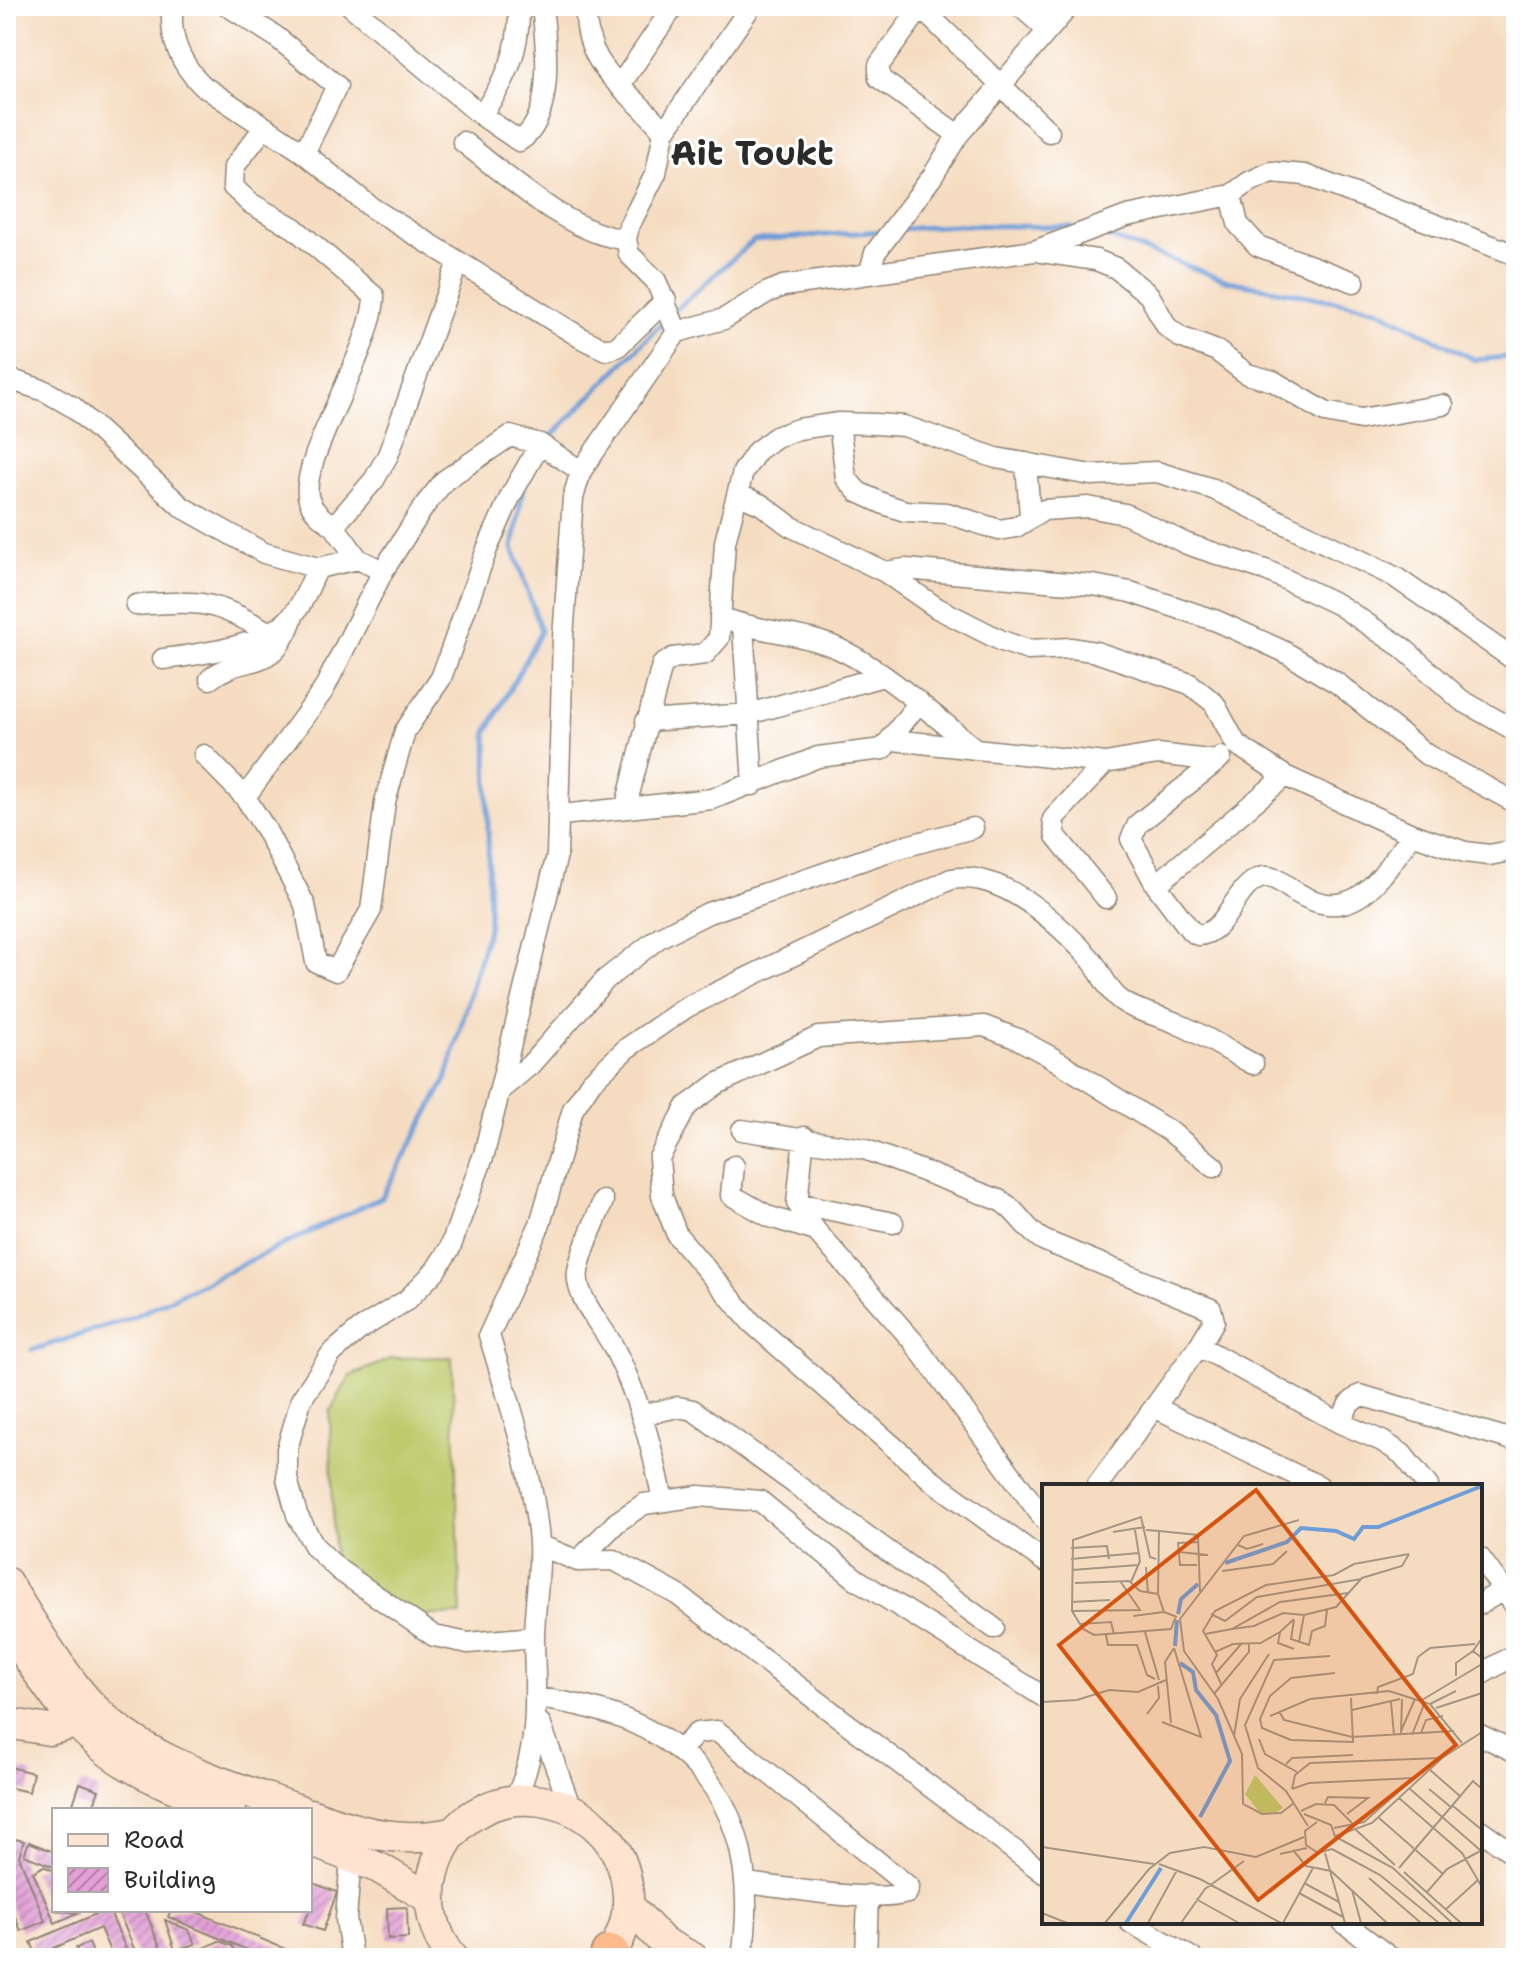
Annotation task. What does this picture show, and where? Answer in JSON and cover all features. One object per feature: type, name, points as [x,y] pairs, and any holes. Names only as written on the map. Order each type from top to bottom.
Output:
[{"type":"street","points":[[173,6],[176,50],[188,73],[263,129],[304,153],[372,208],[458,262],[606,350],[617,347],[666,300]]},
{"type":"street","points":[[228,6],[275,36],[337,86],[304,153]]},
{"type":"street","points":[[351,6],[481,115],[519,141],[539,112],[547,66],[542,6]]},
{"type":"street","points":[[481,115],[503,86],[513,63],[519,35],[519,6]]},
{"type":"street","points":[[586,6],[589,46],[600,66],[664,132]]},
{"type":"street","points":[[620,85],[674,6]]},
{"type":"street","points":[[677,332],[656,281],[629,254],[626,239],[629,226],[656,173],[664,132],[751,6]]},
{"type":"street","points":[[1020,6],[1046,29]]},
{"type":"street","points":[[869,274],[875,253],[932,177],[958,135],[999,83],[1069,6]]},
{"type":"street","points":[[958,135],[879,78],[879,65],[922,7],[1049,132]]},
{"type":"street","points":[[263,129],[234,167],[233,187],[250,203],[294,228],[374,296],[353,372],[309,472],[308,498],[320,518],[334,526],[358,559],[383,571]]},
{"type":"street","points":[[463,142],[530,192],[592,232],[607,238],[626,239]]},
{"type":"street","points":[[534,1637],[457,1642],[434,1636],[413,1624],[339,1570],[315,1547],[297,1515],[286,1464],[294,1416],[319,1369],[345,1341],[420,1288],[450,1248],[484,1154],[557,855],[561,815],[563,638],[573,498],[581,471],[677,332],[724,319],[783,286],[1034,251],[1127,216],[1231,195],[1271,172],[1290,171],[1516,255]]},
{"type":"street","points":[[1231,195],[1238,224],[1258,246],[1354,282]]},
{"type":"street","points":[[1034,251],[1096,260],[1116,268],[1149,295],[1167,327],[1180,337],[1217,351],[1247,374],[1273,381],[1325,412],[1361,419],[1443,405]]},
{"type":"street","points":[[334,526],[374,480],[388,455],[458,262]]},
{"type":"street","points":[[6,378],[45,391],[73,407],[182,507],[264,553],[318,568],[358,559]]},
{"type":"street","points":[[839,423],[846,478],[858,492],[905,511],[947,513],[999,530],[1016,527],[1044,510],[1088,507],[1134,518],[1187,544],[1268,571],[1339,605],[1403,648],[1461,700],[1516,731]]},
{"type":"street","points":[[626,806],[662,665],[673,658],[705,654],[714,647],[720,617],[720,574],[743,472],[757,451],[798,429],[839,423],[904,426],[964,448],[1091,475],[1157,472],[1237,499],[1395,577],[1516,661]]},
{"type":"street","points":[[245,797],[323,691],[383,571],[445,480],[510,436],[540,444],[581,471]]},
{"type":"street","points":[[204,755],[245,797],[305,905],[316,962],[336,971],[371,910],[385,802],[405,731],[441,678],[487,549],[511,495],[540,444]]},
{"type":"street","points":[[1026,463],[1030,516]]},
{"type":"street","points":[[1088,507],[1091,475]]},
{"type":"street","points":[[738,494],[762,505],[790,526],[885,572],[937,608],[1002,641],[1028,650],[1072,648],[1096,652],[1190,684],[1214,703],[1236,744],[1285,776],[1412,834],[1465,852],[1489,855],[1516,850]]},
{"type":"street","points":[[210,679],[220,670],[261,661],[286,635],[318,568]]},
{"type":"street","points":[[885,572],[905,569],[1093,585],[1130,592],[1217,621],[1283,651],[1337,683],[1380,714],[1427,755],[1516,803]]},
{"type":"street","points":[[136,605],[199,601],[230,610],[268,632]]},
{"type":"street","points":[[163,659],[222,650],[268,632],[293,616]]},
{"type":"street","points":[[720,617],[743,626],[838,649],[919,702],[973,747]]},
{"type":"street","points":[[743,626],[753,785]]},
{"type":"street","points":[[646,721],[749,714],[880,677]]},
{"type":"street","points":[[561,815],[712,799],[818,757],[883,749],[893,740],[919,702]]},
{"type":"street","points":[[893,740],[1105,763],[1158,754],[1217,761]]},
{"type":"street","points":[[1236,744],[1133,831],[1134,848],[1156,885],[1191,931],[1206,935],[1260,878],[1270,877],[1323,906],[1345,905],[1379,879],[1412,834]]},
{"type":"street","points":[[1105,763],[1075,799],[1057,811],[1052,828],[1106,898]]},
{"type":"street","points":[[1156,885],[1285,776]]},
{"type":"street","points":[[500,1090],[530,1065],[606,979],[660,937],[708,913],[892,850],[973,828]]},
{"type":"street","points":[[515,1799],[531,1761],[537,1707],[534,1637],[539,1545],[517,1431],[489,1335],[540,1224],[573,1109],[591,1082],[651,1029],[687,1007],[951,879],[970,875],[988,879],[1024,900],[1090,958],[1116,996],[1136,1010],[1181,1025],[1253,1064]]},
{"type":"street","points":[[1042,1560],[934,1482],[752,1323],[677,1235],[662,1196],[659,1158],[687,1106],[717,1084],[818,1037],[984,1026],[1018,1039],[1051,1057],[1172,1133],[1214,1167]]},
{"type":"street","points":[[742,1130],[804,1137],[864,1149],[999,1200],[1012,1207],[1021,1224],[1043,1240],[1211,1309],[1214,1321],[1199,1346],[1099,1484]]},
{"type":"street","points":[[804,1137],[797,1203],[816,1231],[912,1340],[1042,1516]]},
{"type":"street","points":[[734,1166],[731,1195],[770,1217],[816,1231]]},
{"type":"street","points":[[603,1201],[578,1272],[581,1291],[614,1348],[641,1415],[654,1449],[663,1501]]},
{"type":"street","points":[[797,1203],[893,1223]]},
{"type":"street","points":[[1199,1346],[1340,1423],[1382,1441],[1402,1454],[1426,1484]]},
{"type":"street","points":[[1340,1423],[1349,1404],[1360,1395],[1516,1441]]},
{"type":"street","points":[[641,1415],[678,1407],[693,1410],[994,1628]]},
{"type":"street","points":[[1156,1408],[1315,1484]]},
{"type":"street","points":[[578,1561],[617,1522],[644,1504],[699,1496],[760,1501],[856,1579],[1042,1696]]},
{"type":"street","points":[[539,1545],[578,1561],[614,1560],[678,1595],[1042,1871]]},
{"type":"street","points":[[1482,1561],[1516,1607]]},
{"type":"street","points":[[6,1582],[77,1690],[111,1724],[172,1763],[294,1808]]},
{"type":"street","points":[[1482,1603],[1503,1590]]},
{"type":"street","points":[[6,1624],[76,1723],[98,1744],[147,1775],[226,1808]]},
{"type":"street","points":[[1482,1674],[1516,1654]]},
{"type":"street","points":[[537,1707],[587,1706],[623,1718],[651,1731],[679,1751],[707,1779],[731,1816],[742,1849],[746,1883],[742,1958]]},
{"type":"street","points":[[537,1707],[571,1809]]},
{"type":"street","points":[[6,1723],[49,1730],[76,1723]]},
{"type":"street","points":[[679,1751],[697,1733],[717,1731],[909,1887],[907,1893],[900,1895],[868,1895],[746,1883]]},
{"type":"street","points":[[1482,1736],[1516,1752]]},
{"type":"street","points":[[453,1958],[439,1936],[431,1899],[436,1863],[455,1832],[482,1810],[515,1799],[534,1799],[571,1809],[600,1830],[620,1858],[627,1881],[628,1905],[616,1956]]},
{"type":"street","points":[[312,1815],[356,1831],[389,1838],[424,1838],[455,1832]]},
{"type":"street","points":[[1482,1831],[1516,1855]]},
{"type":"street","points":[[379,1868],[389,1851],[389,1838]]},
{"type":"street","points":[[312,1842],[379,1868],[431,1899]]},
{"type":"street","points":[[351,1857],[346,1919],[352,1958]]},
{"type":"street","points":[[866,1958],[868,1895]]},
{"type":"street","points":[[628,1905],[663,1942],[693,1958]]},
{"type":"street","points":[[1133,1924],[1192,1958]]},
{"type":"street","points":[[1346,1924],[1391,1958]]},
{"type":"green space","points":[[452,1357],[461,1615],[409,1615],[334,1558],[330,1411],[350,1376],[392,1358]]},
{"type":"building","points":[[6,1766],[33,1773],[29,1792],[6,1787]]},
{"type":"building","points":[[80,1783],[99,1790],[93,1808],[73,1804]]},
{"type":"building","points":[[6,1839],[24,1841],[19,1856],[45,1921],[21,1931],[6,1895]]},
{"type":"building","points":[[29,1842],[52,1851],[52,1866],[24,1855]]},
{"type":"building","points":[[44,1866],[52,1870],[52,1912],[78,1913],[55,1923],[33,1872]]},
{"type":"building","points":[[312,1883],[337,1892],[323,1931],[303,1924],[312,1912]]},
{"type":"building","points":[[407,1907],[408,1938],[388,1939],[387,1908]]},
{"type":"building","points":[[100,1912],[110,1912],[130,1958],[113,1958],[100,1928],[54,1948],[58,1958],[38,1958],[31,1942]]},
{"type":"building","points":[[118,1912],[146,1912],[162,1952],[138,1958]]},
{"type":"building","points":[[170,1912],[197,1912],[295,1953],[293,1958],[267,1958],[168,1917]]},
{"type":"building","points":[[165,1920],[189,1930],[195,1944],[175,1950]]},
{"type":"building","points":[[219,1941],[232,1946],[238,1958],[207,1958],[203,1948]]},
{"type":"building","points":[[89,1943],[95,1958],[81,1958],[76,1948]]},
{"type":"building","points":[[197,1948],[202,1958],[175,1958]]},
{"type":"waterway","points":[[902,229],[957,225],[1072,227]]},
{"type":"waterway","points":[[674,311],[754,240],[884,231]]},
{"type":"waterway","points":[[1101,234],[1228,281],[1377,309],[1475,360],[1516,356]]},
{"type":"waterway","points":[[545,443],[667,318]]},
{"type":"waterway","points":[[32,1350],[129,1319],[382,1197],[446,1080],[489,925],[487,732],[541,631],[513,548],[523,489]]},
{"type":"district","name":"Ait Toukt","points":[[752,153]]}]
